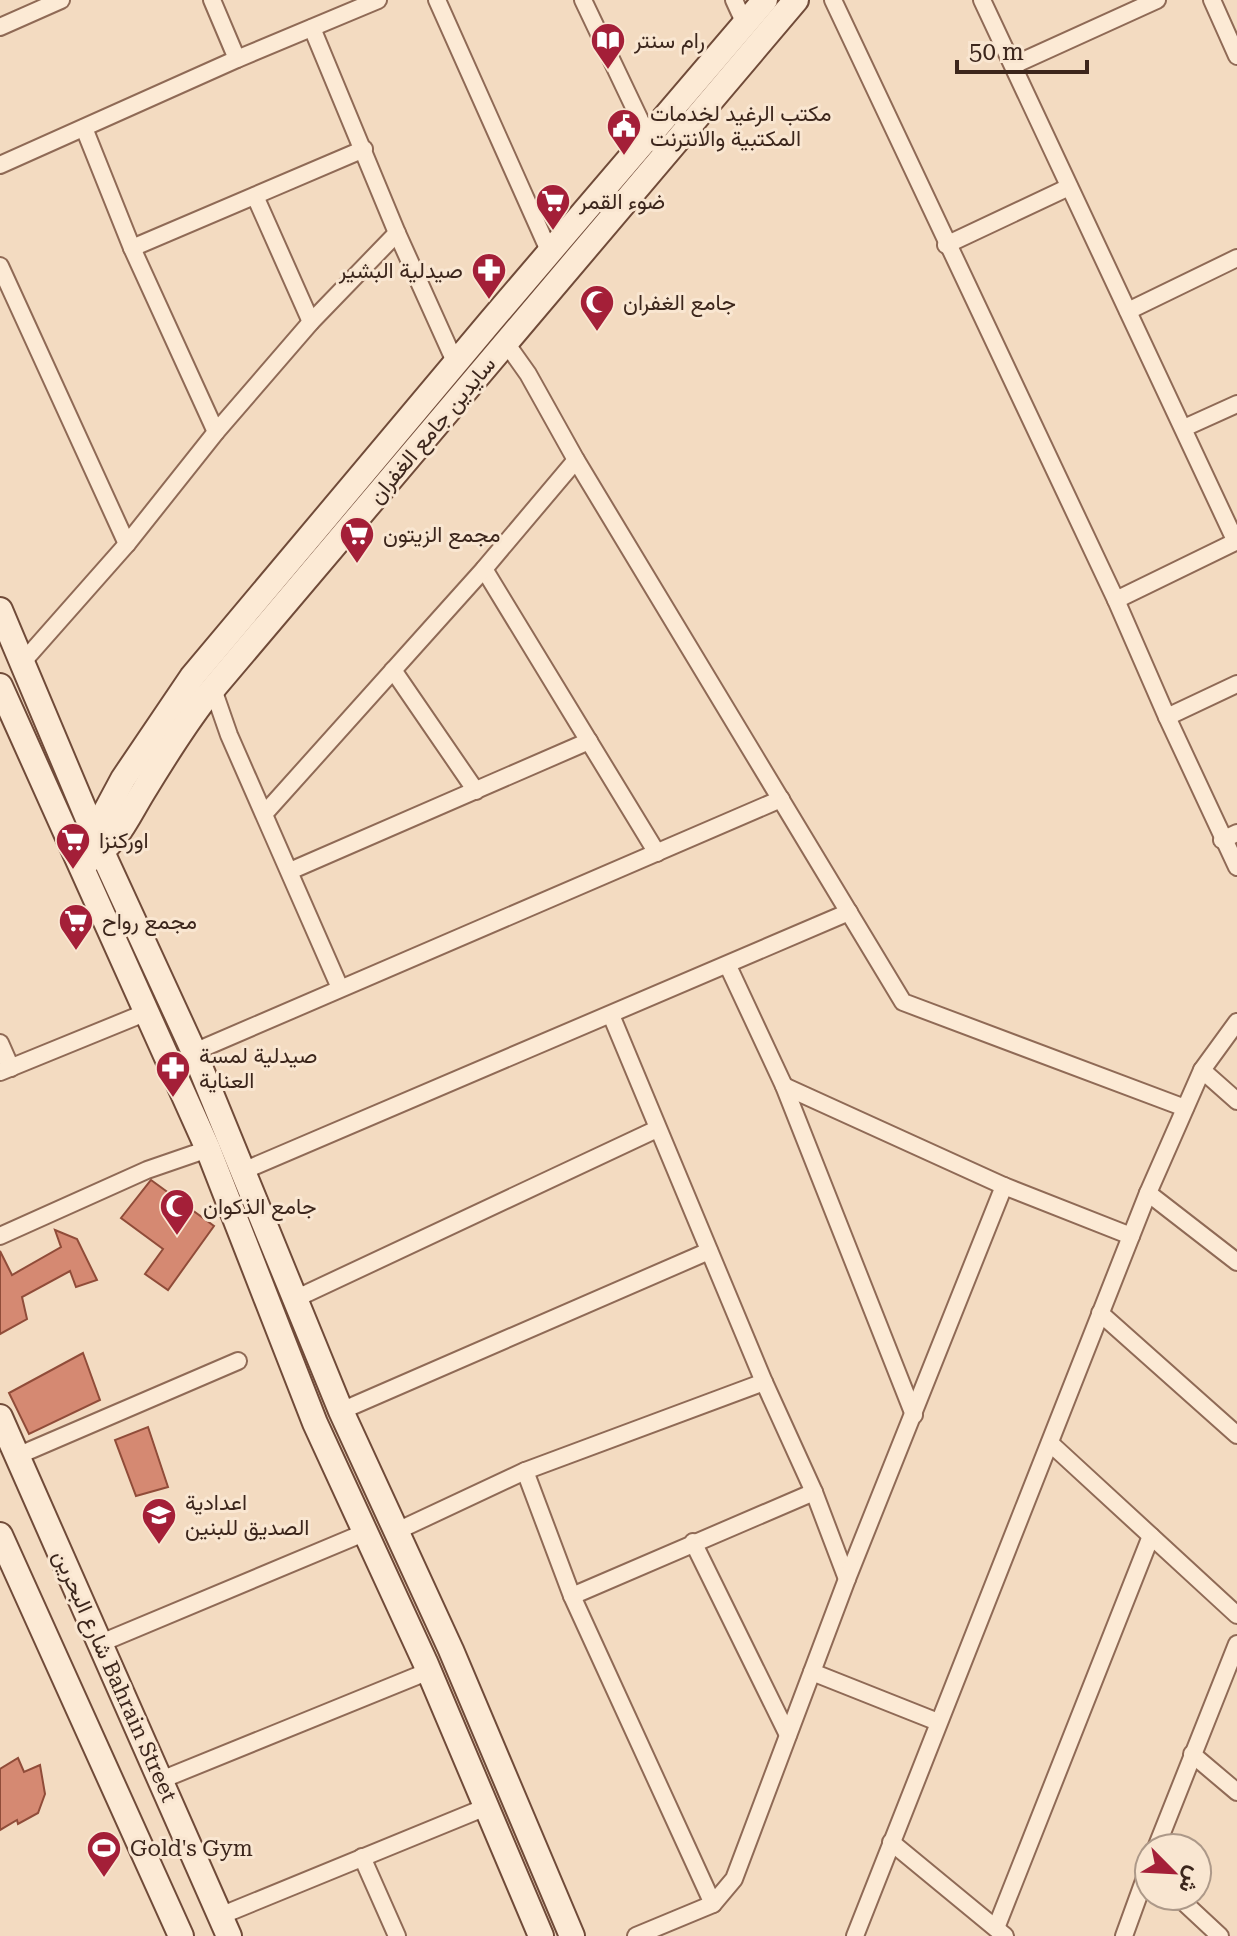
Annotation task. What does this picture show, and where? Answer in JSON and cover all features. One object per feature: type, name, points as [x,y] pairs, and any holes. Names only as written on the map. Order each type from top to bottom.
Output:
[{"type":"street","points":[[0,27],[38,5],[61,0]]},
{"type":"street","points":[[212,0],[237,59]]},
{"type":"street","points":[[0,165],[378,0]]},
{"type":"street","points":[[437,0],[550,253]]},
{"type":"street","points":[[583,0],[654,149]]},
{"type":"street","points":[[734,0],[745,24]]},
{"type":"street","name":"سايدين جامع الغفران","points":[[76,854],[122,830],[184,725],[506,343],[765,0]]},
{"type":"street","name":"سايدين جامع الغفران","points":[[97,842],[123,779],[192,677],[550,253],[796,0]]},
{"type":"street","points":[[833,0],[1116,600],[1167,717],[1230,836],[1237,867]]},
{"type":"street","points":[[982,0],[1237,541],[1116,600]]},
{"type":"street","points":[[1014,65],[1157,0]]},
{"type":"street","points":[[1212,0],[1237,56]]},
{"type":"street","points":[[312,28],[397,233],[456,364]]},
{"type":"street","points":[[84,128],[132,248],[216,432]]},
{"type":"street","points":[[132,248],[364,149]]},
{"type":"street","points":[[946,245],[1069,187]]},
{"type":"street","points":[[255,196],[311,322]]},
{"type":"street","points":[[21,664],[127,544],[216,432],[311,322],[397,233]]},
{"type":"street","points":[[1128,311],[1237,258]]},
{"type":"street","points":[[0,266],[127,544]]},
{"type":"street","points":[[506,343],[528,374],[576,460],[903,1002],[1185,1108]]},
{"type":"street","points":[[1184,428],[1237,404]]},
{"type":"street","points":[[265,813],[484,569],[576,460]]},
{"type":"street","points":[[484,569],[657,853]]},
{"type":"street","points":[[0,610],[97,842],[194,1052],[341,1411],[451,1650],[572,1936]]},
{"type":"street","points":[[393,670],[476,791]]},
{"type":"street","points":[[1167,717],[1237,684]]},
{"type":"street","points":[[0,686],[208,1149],[315,1423],[429,1671],[541,1936]]},
{"type":"street","points":[[213,689],[229,735],[340,988]]},
{"type":"street","points":[[290,871],[589,741]]},
{"type":"street","points":[[194,1052],[781,799]]},
{"type":"street","points":[[243,1171],[849,912]]},
{"type":"street","points":[[728,966],[784,1086],[914,1415]]},
{"type":"street","points":[[0,1043],[5,1070],[147,1012]]},
{"type":"street","points":[[611,1015],[764,1382],[814,1492],[847,1579]]},
{"type":"street","points":[[855,1936],[1148,1193],[1202,1070],[1237,1022]]},
{"type":"street","points":[[1202,1070],[1237,1101]]},
{"type":"street","points":[[784,1086],[1004,1186],[1131,1236]]},
{"type":"street","points":[[297,1298],[657,1129]]},
{"type":"street","points":[[0,1236],[147,1170],[208,1149]]},
{"type":"street","points":[[636,1936],[713,1904],[734,1879],[847,1579],[1004,1186]]},
{"type":"street","points":[[1148,1193],[1237,1262]]},
{"type":"street","points":[[246,1242],[269,1233]]},
{"type":"street","points":[[341,1411],[709,1251]]},
{"type":"street","points":[[1100,1313],[1237,1435]]},
{"type":"street","points":[[17,1456],[238,1361]]},
{"type":"street","points":[[397,1531],[525,1471],[764,1382]]},
{"type":"street","name":"شارع البحرين Bahrain Street","points":[[0,1417],[225,1926]]},
{"type":"street","points":[[1050,1443],[1237,1615]]},
{"type":"street","points":[[525,1471],[572,1596],[713,1904]]},
{"type":"street","points":[[572,1596],[814,1492]]},
{"type":"street","points":[[101,1643],[366,1532]]},
{"type":"street","name":"شارع البحرين Bahrain Street","points":[[0,1535],[181,1936]]},
{"type":"street","points":[[891,1842],[1000,1932],[1151,1536]]},
{"type":"street","points":[[693,1542],[788,1735]]},
{"type":"street","points":[[1162,1832],[1237,1644]]},
{"type":"street","points":[[161,1780],[429,1671]]},
{"type":"street","points":[[812,1672],[938,1722]]},
{"type":"street","points":[[1192,1754],[1237,1792]]},
{"type":"street","points":[[225,1926],[362,1857],[486,1807]]},
{"type":"street","points":[[362,1857],[397,1936]]},
{"type":"street","points":[[1124,1936],[1133,1912]]},
{"type":"street","points":[[1194,1912],[1220,1936]]},
{"type":"building","name":"جامع الذكوان","points":[[151,1180],[214,1226],[168,1290],[145,1274],[163,1249],[121,1218]]},
{"type":"building","points":[[55,1230],[77,1239],[97,1280],[76,1287],[70,1271],[22,1297],[27,1319],[0,1334],[0,1251],[12,1275],[61,1247]]},
{"type":"building","points":[[83,1353],[100,1400],[29,1434],[9,1393]]},
{"type":"building","points":[[148,1427],[168,1487],[136,1496],[115,1440]]},
{"type":"building","points":[[18,1758],[24,1772],[40,1765],[45,1794],[38,1813],[0,1830],[0,1769]]},
{"type":"place","name":"رام سنتر","points":[[608,71]]},
{"type":"place","name":"مكتب الرغيد لخدمات المكتبية والانترنت","points":[[624,157]]},
{"type":"place","name":"ضوء القمر","points":[[553,232]]},
{"type":"place","name":"صيدلية البشير","points":[[489,301]]},
{"type":"place","name":"جامع الغفران","points":[[597,333]]},
{"type":"place","name":"مجمع الزيتون","points":[[357,565]]},
{"type":"place","name":"اوركنزا","points":[[73,871]]},
{"type":"place","name":"مجمع رواح","points":[[76,952]]},
{"type":"place","name":"صيدلية لمسة العناية","points":[[173,1099]]},
{"type":"place","name":"جامع الذكوان","points":[[177,1237]]},
{"type":"place","name":"اعدادية الصديق للبنين","points":[[159,1546]]},
{"type":"place","name":"Gold's Gym","points":[[104,1879]]}]
